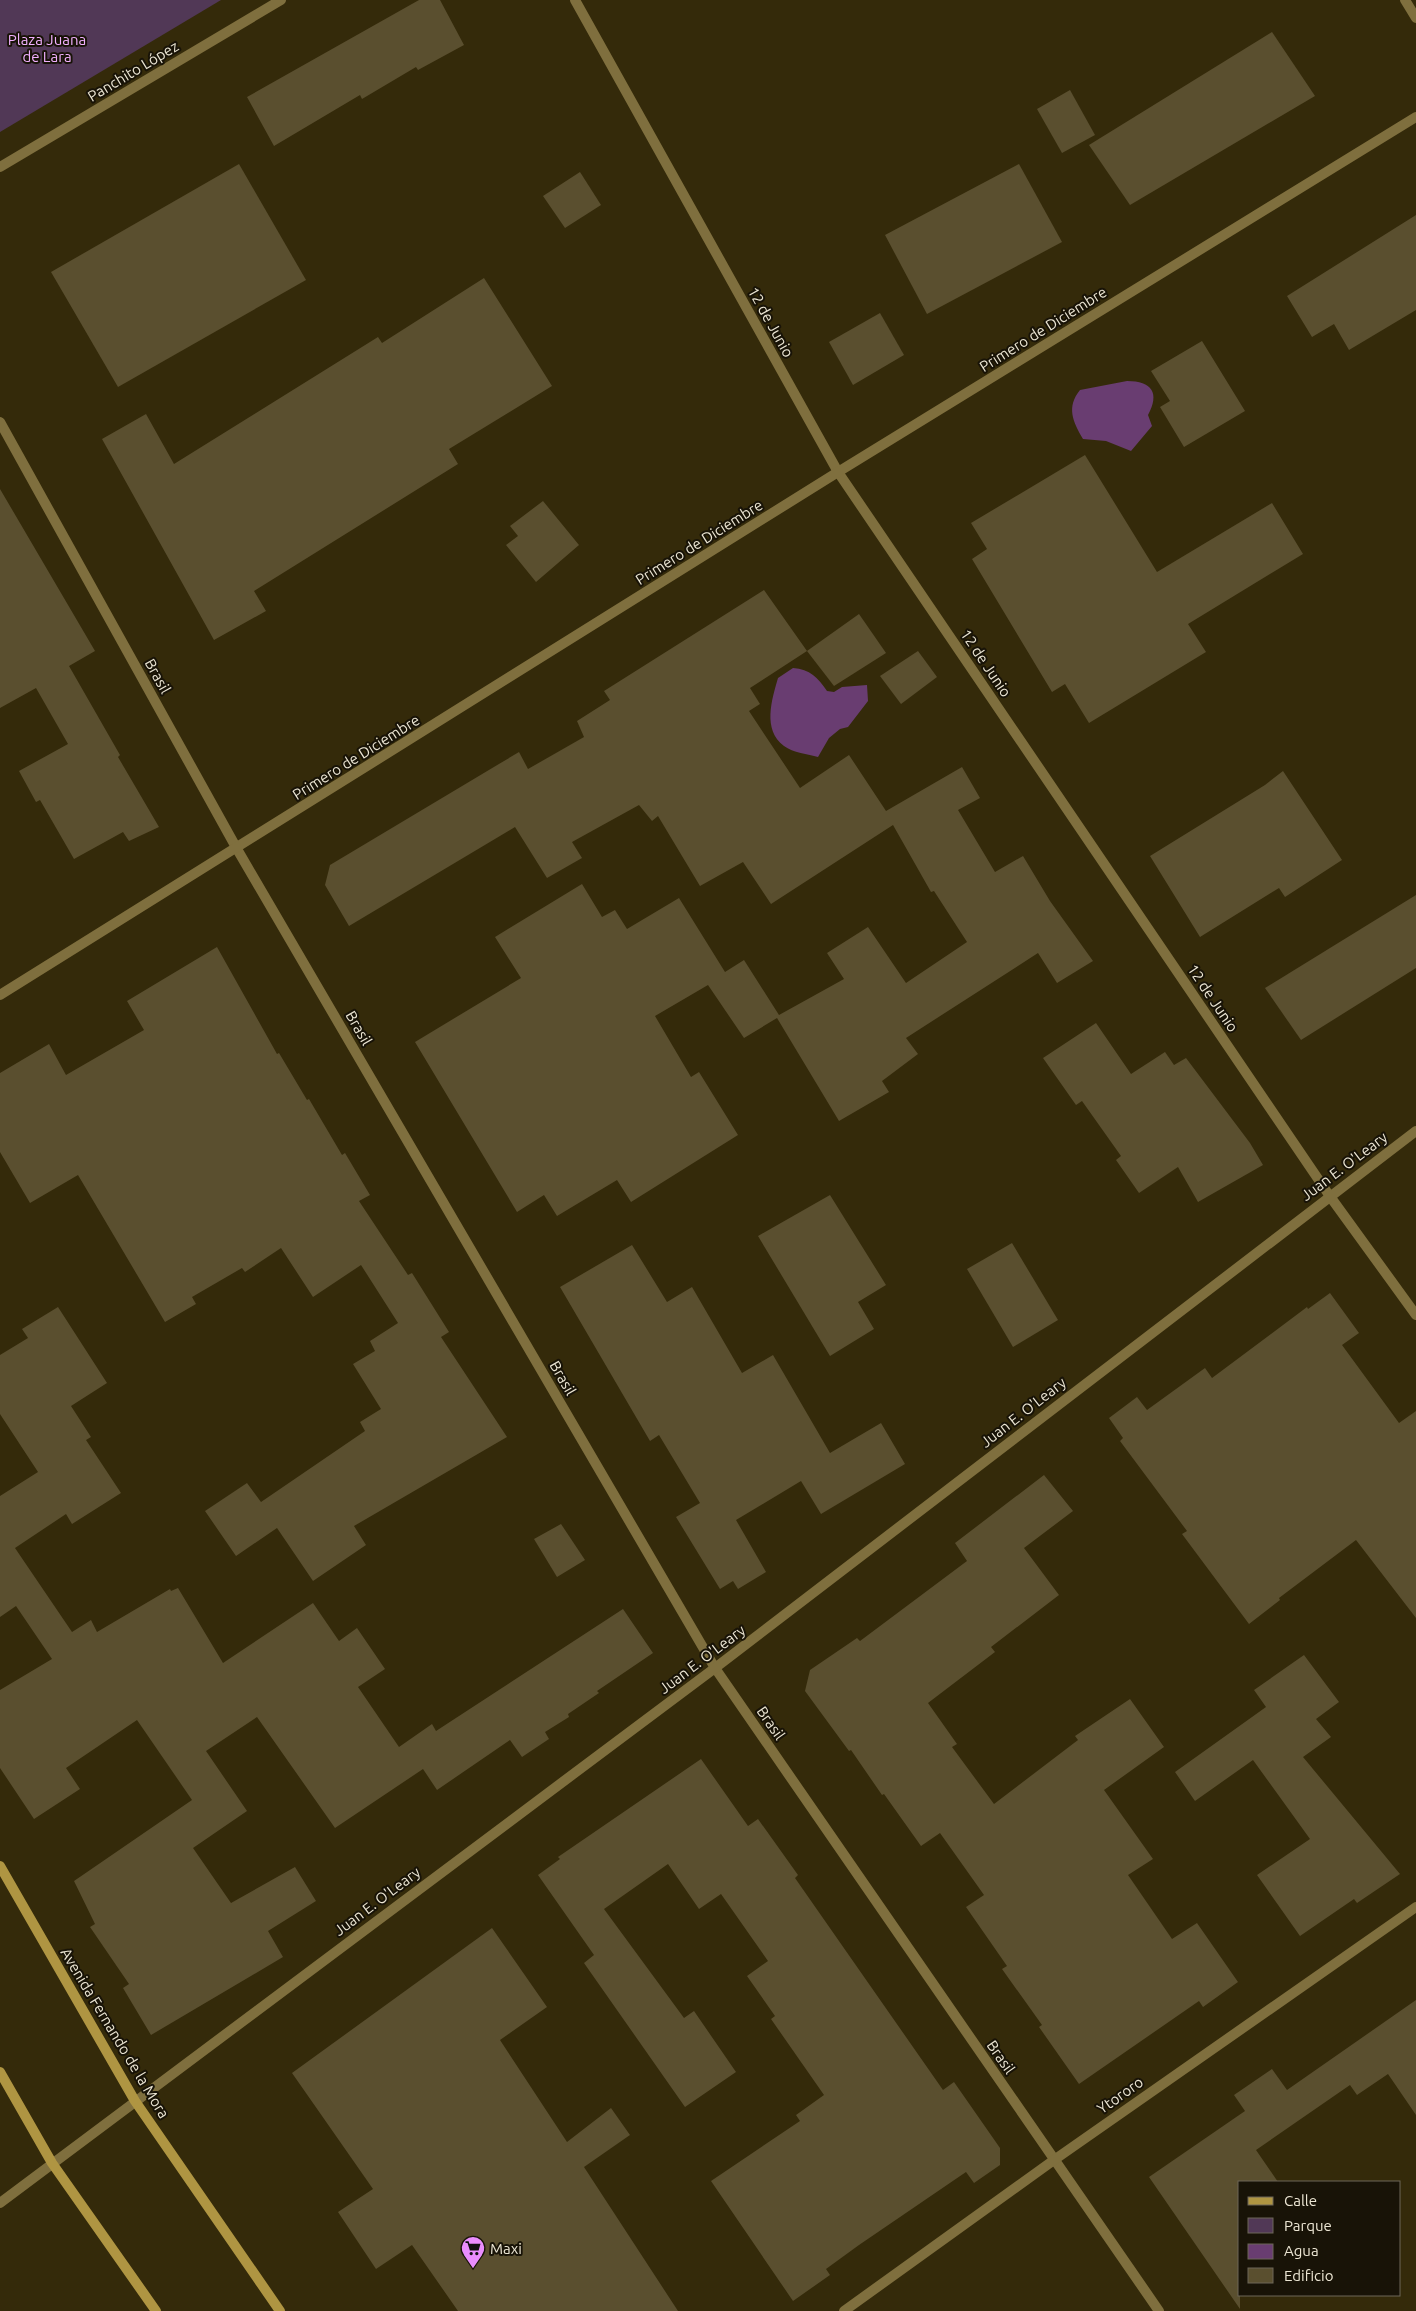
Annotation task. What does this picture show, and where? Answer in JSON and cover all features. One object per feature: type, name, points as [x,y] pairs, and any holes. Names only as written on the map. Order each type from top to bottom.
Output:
[{"type":"main road","name":"Avenida Fernando de la Mora","points":[[0,1866],[135,2101],[280,2311]]},
{"type":"main road","points":[[0,2072],[52,2163],[156,2311]]},
{"type":"street","name":"Panchito López","points":[[0,168],[281,0]]},
{"type":"street","name":"12 de Junio","points":[[575,0],[838,472],[1329,1195],[1416,1315]]},
{"type":"street","points":[[1405,0],[1416,18]]},
{"type":"street","name":"Primero de Diciembre","points":[[0,995],[237,849],[838,472],[1416,117]]},
{"type":"street","name":"Brasil","points":[[0,422],[237,849],[715,1668],[1159,2311]]},
{"type":"street","name":"Juan E. O'Leary","points":[[0,2203],[715,1668],[1329,1195],[1416,1131]]},
{"type":"street","name":"Ytororo","points":[[844,2311],[1054,2160],[1416,1907]]},
{"type":"green space","name":"Plaza Juana de Lara","points":[[0,0],[221,0],[0,132]]},
{"type":"water","points":[[1127,381],[1143,383],[1151,390],[1153,400],[1148,415],[1152,426],[1131,451],[1106,441],[1083,439],[1076,427],[1072,414],[1073,402],[1080,390]]},
{"type":"water","points":[[793,668],[809,672],[827,691],[834,692],[842,687],[867,685],[868,701],[848,727],[840,729],[829,738],[818,757],[796,752],[784,746],[773,732],[770,714],[778,678]]},
{"type":"building","points":[[419,0],[440,0],[464,45],[418,70],[416,67],[362,99],[360,95],[274,146],[247,97]]},
{"type":"building","points":[[1272,32],[1315,96],[1130,205],[1089,145]]},
{"type":"building","points":[[1070,90],[1095,135],[1062,153],[1037,109]]},
{"type":"building","points":[[239,164],[306,280],[118,387],[51,272]]},
{"type":"building","points":[[1019,164],[1062,242],[927,314],[885,235]]},
{"type":"building","points":[[580,172],[601,205],[565,228],[543,196]]},
{"type":"building","points":[[1416,215],[1416,310],[1349,350],[1334,324],[1312,337],[1287,296]]},
{"type":"building","points":[[484,278],[552,386],[449,449],[458,464],[254,591],[266,611],[214,640],[102,439],[146,414],[174,464],[378,337],[382,343]]},
{"type":"building","points":[[880,313],[904,355],[853,385],[829,342]]},
{"type":"building","points":[[1202,341],[1245,411],[1184,447],[1160,407],[1170,401],[1151,371]]},
{"type":"building","points":[[1085,455],[1157,572],[1272,503],[1303,554],[1188,624],[1206,652],[1089,723],[1065,684],[1052,692],[972,559],[987,549],[971,523]]},
{"type":"building","points":[[0,489],[95,651],[69,666],[120,755],[118,757],[159,827],[129,841],[123,832],[74,859],[40,800],[36,802],[19,771],[68,744],[36,688],[0,708]]},
{"type":"building","points":[[543,501],[579,545],[536,582],[506,545],[518,536],[510,526]]},
{"type":"building","points":[[764,590],[807,651],[750,688],[760,704],[749,711],[800,788],[849,755],[886,811],[962,767],[980,798],[958,810],[995,872],[1023,856],[1050,901],[1093,961],[1057,983],[1038,953],[906,1038],[918,1054],[882,1081],[889,1092],[839,1121],[777,1018],[744,1038],[708,985],[655,1016],[691,1077],[699,1072],[738,1135],[631,1202],[617,1180],[557,1216],[544,1195],[517,1212],[415,1042],[521,978],[495,937],[582,884],[602,917],[615,910],[627,929],[679,898],[725,972],[744,960],[779,1015],[844,979],[827,953],[868,927],[906,983],[967,942],[934,891],[931,892],[893,825],[771,904],[743,862],[700,886],[658,816],[652,821],[639,805],[572,842],[582,858],[547,878],[515,827],[349,926],[325,885],[330,865],[519,752],[528,769],[584,737],[577,721],[610,700],[604,691]]},
{"type":"building","points":[[859,614],[886,653],[834,686],[807,651]]},
{"type":"building","points":[[918,651],[937,677],[901,704],[880,676]]},
{"type":"building","points":[[1283,771],[1342,860],[1285,897],[1279,888],[1200,937],[1150,856],[1265,785]]},
{"type":"building","points":[[1416,895],[1416,968],[1301,1040],[1265,988]]},
{"type":"building","points":[[217,947],[277,1054],[279,1053],[307,1100],[309,1099],[342,1155],[345,1153],[370,1195],[359,1201],[408,1275],[412,1273],[449,1332],[441,1337],[507,1437],[354,1526],[366,1545],[313,1581],[277,1528],[236,1556],[205,1511],[247,1483],[261,1502],[365,1431],[360,1422],[381,1409],[353,1364],[375,1351],[370,1341],[398,1323],[361,1265],[313,1297],[281,1248],[245,1272],[242,1268],[192,1297],[196,1304],[165,1322],[78,1175],[30,1203],[0,1152],[0,1073],[49,1044],[66,1075],[144,1030],[127,1001]]},
{"type":"building","points":[[1096,1023],[1131,1074],[1165,1052],[1174,1065],[1186,1058],[1250,1143],[1263,1165],[1198,1202],[1178,1167],[1139,1193],[1116,1160],[1121,1156],[1082,1101],[1076,1105],[1043,1058]]},
{"type":"building","points":[[830,1195],[886,1285],[858,1302],[874,1329],[830,1356],[758,1236]]},
{"type":"building","points":[[1012,1243],[1058,1320],[1013,1347],[967,1269]]},
{"type":"building","points":[[632,1245],[667,1302],[692,1287],[742,1373],[773,1355],[830,1453],[881,1423],[905,1464],[821,1514],[801,1481],[736,1520],[766,1572],[738,1589],[733,1581],[720,1589],[676,1517],[700,1503],[659,1435],[650,1441],[560,1287]]},
{"type":"building","points":[[1330,1293],[1359,1333],[1342,1345],[1399,1423],[1416,1411],[1416,1618],[1356,1540],[1279,1598],[1280,1600],[1249,1624],[1182,1534],[1187,1531],[1120,1441],[1123,1438],[1109,1418],[1137,1397],[1147,1410],[1205,1368],[1212,1378],[1307,1307],[1308,1309]]},
{"type":"building","points":[[58,1307],[107,1383],[71,1406],[91,1437],[86,1440],[121,1493],[72,1524],[66,1514],[15,1548],[72,1632],[91,1620],[97,1632],[170,1589],[171,1591],[178,1588],[223,1663],[313,1603],[339,1641],[357,1628],[385,1669],[358,1687],[399,1747],[432,1724],[436,1731],[623,1609],[653,1653],[597,1691],[599,1693],[568,1714],[569,1717],[545,1732],[549,1739],[522,1757],[510,1740],[437,1790],[423,1769],[335,1828],[257,1717],[206,1751],[247,1811],[193,1848],[231,1903],[295,1867],[316,1901],[268,1931],[283,1957],[151,2035],[123,1988],[129,1984],[90,1927],[95,1924],[74,1881],[192,1800],[137,1720],[66,1768],[80,1789],[34,1819],[0,1768],[0,1690],[52,1659],[16,1606],[0,1617],[0,1496],[38,1472],[0,1414],[0,1355],[28,1338],[22,1329]]},
{"type":"building","points":[[1044,1475],[1073,1511],[1024,1548],[1059,1595],[991,1647],[995,1652],[928,1703],[957,1744],[952,1747],[994,1804],[1078,1740],[1075,1736],[1130,1699],[1164,1747],[1104,1790],[1153,1859],[1128,1875],[1172,1939],[1197,1923],[1238,1982],[1203,2007],[1199,2001],[1079,2084],[1039,2027],[1042,2025],[1002,1969],[1007,1966],[966,1907],[984,1895],[940,1833],[921,1846],[884,1794],[882,1795],[851,1750],[849,1751],[805,1691],[810,1670],[857,1638],[860,1641],[967,1561],[955,1543]]},
{"type":"building","points":[[561,1524],[585,1560],[557,1577],[534,1539]]},
{"type":"building","points":[[1304,1655],[1339,1702],[1316,1719],[1331,1737],[1303,1757],[1400,1874],[1357,1903],[1354,1899],[1300,1936],[1257,1875],[1310,1839],[1253,1760],[1195,1801],[1175,1772],[1266,1707],[1254,1690]]},
{"type":"building","points":[[701,1759],[748,1826],[758,1819],[798,1875],[795,1878],[943,2090],[954,2082],[1000,2148],[1000,2165],[974,2183],[966,2172],[826,2269],[830,2275],[793,2301],[711,2181],[800,2121],[796,2115],[824,2095],[771,2019],[775,2016],[747,1976],[768,1961],[721,1894],[699,1909],[668,1864],[604,1909],[684,2018],[694,2011],[736,2072],[685,2107],[584,1963],[594,1955],[538,1875],[560,1859],[558,1857]]},
{"type":"building","points":[[492,1928],[547,2007],[500,2040],[567,2142],[611,2108],[630,2135],[584,2167],[678,2311],[458,2311],[412,2245],[376,2269],[338,2212],[373,2189],[292,2073]]},
{"type":"building","points":[[1416,2000],[1416,2115],[1388,2074],[1357,2095],[1350,2085],[1256,2150],[1277,2181],[1238,2181],[1238,2296],[1240,2296],[1240,2309],[1149,2177],[1245,2111],[1234,2095],[1272,2069],[1287,2090]]},
{"type":"place","name":"Maxi","points":[[473,2269]]}]
